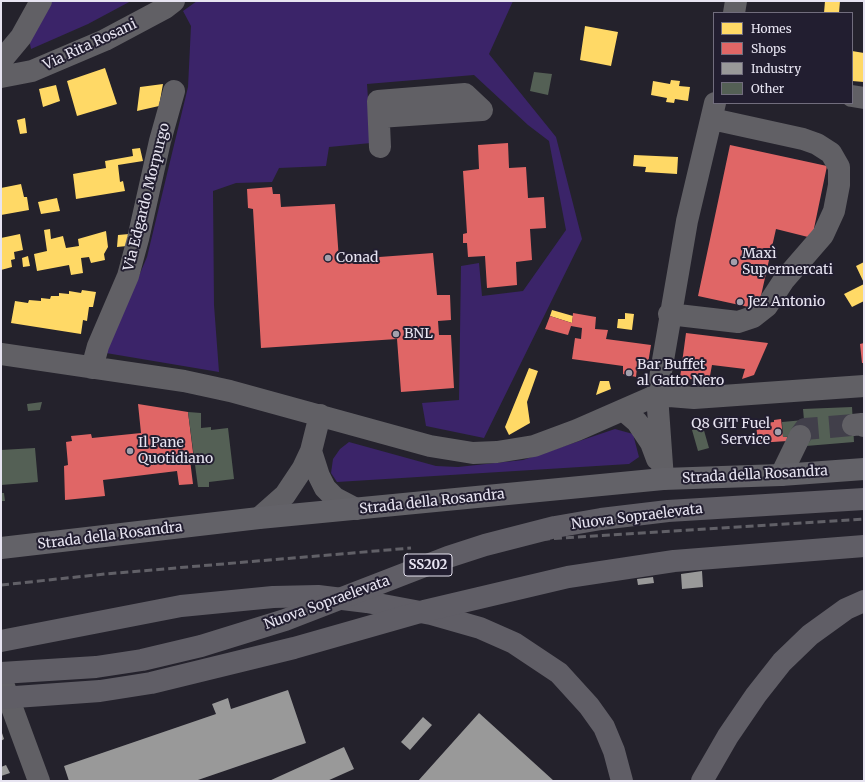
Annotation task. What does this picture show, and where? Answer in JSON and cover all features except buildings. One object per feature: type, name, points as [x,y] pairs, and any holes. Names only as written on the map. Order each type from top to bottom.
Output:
[{"type":"highway","name":"Nuova Sopraelevata","points":[[1,673],[96,667],[142,660],[201,646],[285,620],[470,550],[555,527],[601,519],[668,511],[864,499]]},
{"type":"highway","name":"Nuova Sopraelevata","points":[[1,698],[37,697],[100,691],[158,681],[294,648],[424,611],[568,577],[674,562],[864,546]]},
{"type":"highway","points":[[1,641],[181,606],[273,597],[318,596],[367,602],[431,614],[480,628],[514,643],[559,673],[589,706],[604,727],[614,751],[622,781]]},
{"type":"highway","points":[[702,781],[752,701],[782,662],[810,635],[846,609],[864,601]]},
{"type":"main road","name":"Strada della Rosandra","points":[[1,548],[259,518],[664,479],[781,475],[864,469]]},
{"type":"street","points":[[1,61],[21,37],[41,1]]},
{"type":"street","name":"Via Rita Rosani","points":[[1,77],[32,71],[105,40],[165,8],[174,1]]},
{"type":"street","points":[[734,12],[736,1]]},
{"type":"street","name":"Via Edgardo Morpurgo","points":[[92,368],[98,346],[128,276],[160,141],[174,91]]},
{"type":"street","points":[[853,96],[864,98]]},
{"type":"street","points":[[664,479],[657,395],[670,314],[687,221],[713,111],[803,139],[817,144],[831,153],[840,167],[840,185],[834,211],[823,235],[784,280],[767,306],[753,317],[738,322],[670,314]]},
{"type":"street","points":[[379,117],[380,147]]},
{"type":"street","points":[[1,354],[184,381],[320,415],[430,446],[473,453],[497,452],[534,446],[657,395],[694,398],[864,386]]},
{"type":"street","points":[[623,410],[637,422],[651,443],[664,479]]},
{"type":"street","points":[[259,518],[285,495],[303,468],[312,451],[320,415]]},
{"type":"street","points":[[781,475],[800,436]]},
{"type":"street","points":[[312,451],[319,476],[325,488],[335,498],[356,509]]},
{"type":"street","points":[[1,678],[40,781]]},
{"type":"shaded area","points":[[51,1],[131,1],[88,24],[31,49],[29,39]]},
{"type":"shaded area","points":[[197,1],[513,1],[489,54],[556,137],[582,239],[484,438],[426,426],[422,403],[459,400],[461,266],[479,263],[482,296],[523,291],[566,230],[549,141],[528,125],[474,75],[367,84],[371,143],[329,147],[326,166],[279,168],[272,182],[236,183],[213,191],[214,305],[219,372],[106,353],[147,257],[188,87],[191,26],[183,11]]},
{"type":"shaded area","points":[[615,429],[633,434],[639,457],[629,464],[337,482],[331,473],[333,459],[340,449],[349,442],[436,466],[458,467],[523,460]]},
{"type":"tunnel","points":[[800,436],[805,429],[853,425]]},
{"type":"railway","points":[[530,540],[864,519]]},
{"type":"railway","points":[[1,585],[105,574],[411,548]]},
{"type":"place","name":"Conad","points":[[328,258]]},
{"type":"place","name":"Maxì Supermercati","points":[[734,262]]},
{"type":"place","name":"Jez Antonio","points":[[740,302]]},
{"type":"place","name":"BNL","points":[[396,334]]},
{"type":"place","name":"Bar Buffet al Gatto Nero","points":[[629,373]]},
{"type":"place","name":"Q8 GIT Fuel Service","points":[[778,432]]},
{"type":"place","name":"Il Pane Quotidiano","points":[[130,451]]}]
